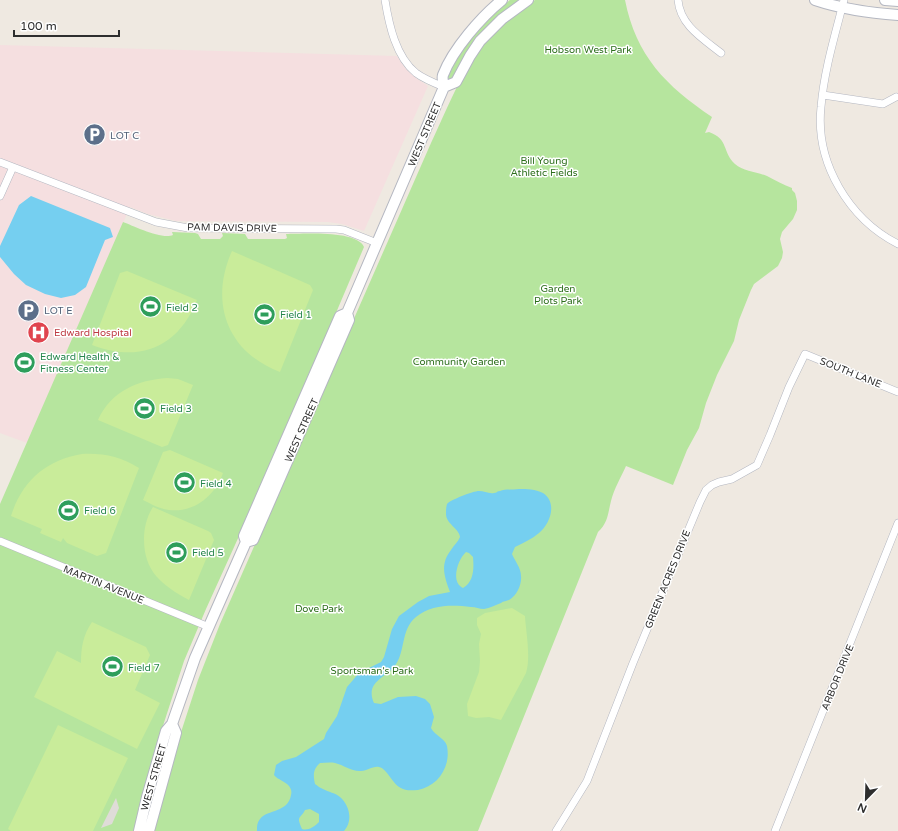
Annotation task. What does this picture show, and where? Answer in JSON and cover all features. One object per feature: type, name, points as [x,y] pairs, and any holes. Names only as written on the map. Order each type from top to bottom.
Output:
[{"type":"street","points":[[385,0],[395,41],[406,62],[421,76],[444,87],[456,82],[480,41],[497,23],[528,0]]},
{"type":"street","name":"WEST STREET","points":[[139,831],[166,731],[172,724],[195,658],[246,542],[244,536],[340,316],[347,313],[444,87],[442,76],[458,48],[476,25],[502,0]]},
{"type":"street","points":[[678,0],[681,14],[690,27],[721,52]]},
{"type":"street","points":[[815,0],[843,4],[881,14],[898,15]]},
{"type":"street","points":[[885,0],[898,1]]},
{"type":"street","points":[[843,4],[822,95],[822,140],[828,165],[844,196],[864,220],[878,232],[898,244]]},
{"type":"street","points":[[822,95],[884,104],[896,97]]},
{"type":"street","name":"PAM DAVIS DRIVE","points":[[0,162],[156,222],[188,228],[336,228],[377,243]]},
{"type":"street","points":[[0,196],[13,167]]},
{"type":"street","name":"SOUTH LANE","points":[[805,354],[898,392]]},
{"type":"street","name":"GREEN ACRES DRIVE","points":[[556,831],[587,781],[636,656],[706,490],[712,485],[732,479],[757,465],[789,387],[805,354]]},
{"type":"street","name":"ARBOR DRIVE","points":[[775,831],[898,523]]},
{"type":"street","name":"MARTIN AVENUE","points":[[0,541],[209,627]]},
{"type":"street","name":"WEST STREET","points":[[149,831],[176,733],[172,724]]},
{"type":"shaded area","name":"Edward Hospital","points":[[0,45],[397,56],[405,68],[428,86],[364,231],[342,224],[328,222],[176,221],[148,214],[130,207],[27,443],[0,433]]},
{"type":"shaded area","points":[[116,798],[119,808],[112,824],[101,828]]},
{"type":"green space","points":[[510,0],[520,0],[453,77],[450,80],[445,80],[458,57],[481,26]]},
{"type":"green space","points":[[535,0],[625,0],[630,20],[637,38],[655,68],[681,94],[712,117],[705,133],[709,132],[720,138],[728,155],[738,166],[767,176],[792,188],[797,201],[797,210],[793,219],[782,232],[780,239],[783,252],[782,258],[778,266],[754,284],[751,290],[739,320],[734,341],[717,375],[706,403],[699,428],[687,450],[673,485],[626,466],[614,492],[606,521],[598,532],[478,831],[153,831],[169,769],[198,680],[220,624],[431,143],[463,75],[476,53],[488,38],[503,24]]},
{"type":"green space","points":[[123,222],[162,236],[173,235],[172,232],[195,233],[198,234],[201,239],[220,239],[223,236],[222,233],[245,234],[248,239],[285,239],[287,238],[286,234],[328,234],[351,238],[359,242],[364,247],[273,461],[184,661],[160,735],[134,831],[0,831],[0,504]]},
{"type":"green space","name":"Field 1","points":[[232,251],[310,285],[313,290],[280,372],[262,363],[247,352],[235,338],[228,323],[223,306],[222,289],[225,270]]},
{"type":"green space","name":"Field 2","points":[[127,271],[197,300],[189,316],[179,330],[168,340],[155,347],[141,351],[126,352],[109,350],[92,345],[120,273]]},
{"type":"green space","name":"Field 3","points":[[167,378],[178,379],[193,385],[168,445],[162,447],[98,420],[110,401],[126,389],[146,381]]},
{"type":"green space","name":"Field 4","points":[[170,450],[223,473],[215,489],[209,496],[195,506],[187,509],[169,510],[143,500],[163,452]]},
{"type":"green space","name":"Field 6","points":[[82,454],[112,456],[139,468],[106,553],[97,556],[67,543],[63,538],[61,542],[40,533],[42,529],[11,516],[22,492],[37,474],[57,461]]},
{"type":"green space","name":"Field 5","points":[[153,507],[208,531],[211,533],[214,540],[189,600],[163,583],[151,569],[147,560],[144,539],[148,518]]},
{"type":"green space","points":[[512,608],[525,616],[528,652],[526,673],[501,720],[489,717],[476,718],[468,716],[467,704],[479,672],[479,644],[481,634],[477,625],[477,618],[485,613]]},
{"type":"green space","points":[[92,622],[146,647],[150,655],[135,690],[160,703],[137,749],[34,697],[57,651],[81,663],[83,642],[86,632]]},
{"type":"green space","points":[[58,725],[128,758],[93,831],[11,831],[8,829]]},
{"type":"water","points":[[31,196],[110,228],[113,237],[105,240],[86,287],[75,295],[61,298],[45,294],[26,285],[14,274],[0,257],[0,246],[19,205]]},
{"type":"water","points":[[522,489],[537,491],[548,497],[551,513],[543,529],[527,541],[515,547],[512,554],[521,573],[521,583],[517,593],[509,600],[486,609],[443,606],[429,610],[416,617],[411,622],[405,635],[398,661],[394,667],[377,682],[372,690],[374,703],[381,704],[398,697],[416,696],[425,699],[430,704],[434,717],[431,728],[446,743],[447,746],[447,761],[442,774],[437,780],[425,788],[418,790],[405,790],[399,787],[382,768],[379,767],[358,771],[335,763],[320,763],[314,772],[315,784],[338,796],[346,805],[349,814],[349,823],[344,831],[257,831],[257,825],[260,819],[286,805],[291,795],[289,786],[274,775],[276,765],[282,761],[296,757],[324,739],[326,733],[337,716],[347,687],[359,673],[381,662],[384,657],[392,629],[399,616],[429,596],[450,592],[446,581],[444,565],[445,560],[460,537],[448,521],[446,514],[447,504],[457,498],[476,491],[495,493],[504,490]],"holes":[[[466,552],[473,557],[473,570],[469,582],[463,588],[459,585],[456,576],[460,560]],[[310,809],[319,814],[319,822],[311,828],[302,829],[299,818],[305,810]]]},
{"type":"place","name":"LOT C","points":[[94,135]]},
{"type":"place","name":"Field 2","points":[[150,307]]},
{"type":"place","name":"LOT E","points":[[29,310]]},
{"type":"place","name":"Field 1","points":[[264,314]]},
{"type":"place","name":"Edward Hospital","points":[[38,332]]},
{"type":"place","name":"Edward Health & Fitness Center","points":[[24,362]]},
{"type":"place","name":"Field 3","points":[[144,408]]},
{"type":"place","name":"Field 4","points":[[185,483]]},
{"type":"place","name":"Field 6","points":[[68,510]]},
{"type":"place","name":"Field 5","points":[[177,552]]},
{"type":"place","name":"Field 7","points":[[113,667]]},
{"type":"park label","name":"Hobson West Park","points":[[588,49]]},
{"type":"park label","name":"Bill Young Athletic Fields","points":[[544,166]]},
{"type":"park label","name":"Garden Plots Park","points":[[558,294]]},
{"type":"park label","name":"Community Garden","points":[[459,361]]},
{"type":"park label","name":"Dove Park","points":[[319,608]]},
{"type":"park label","name":"Sportsman's Park","points":[[372,670]]}]
